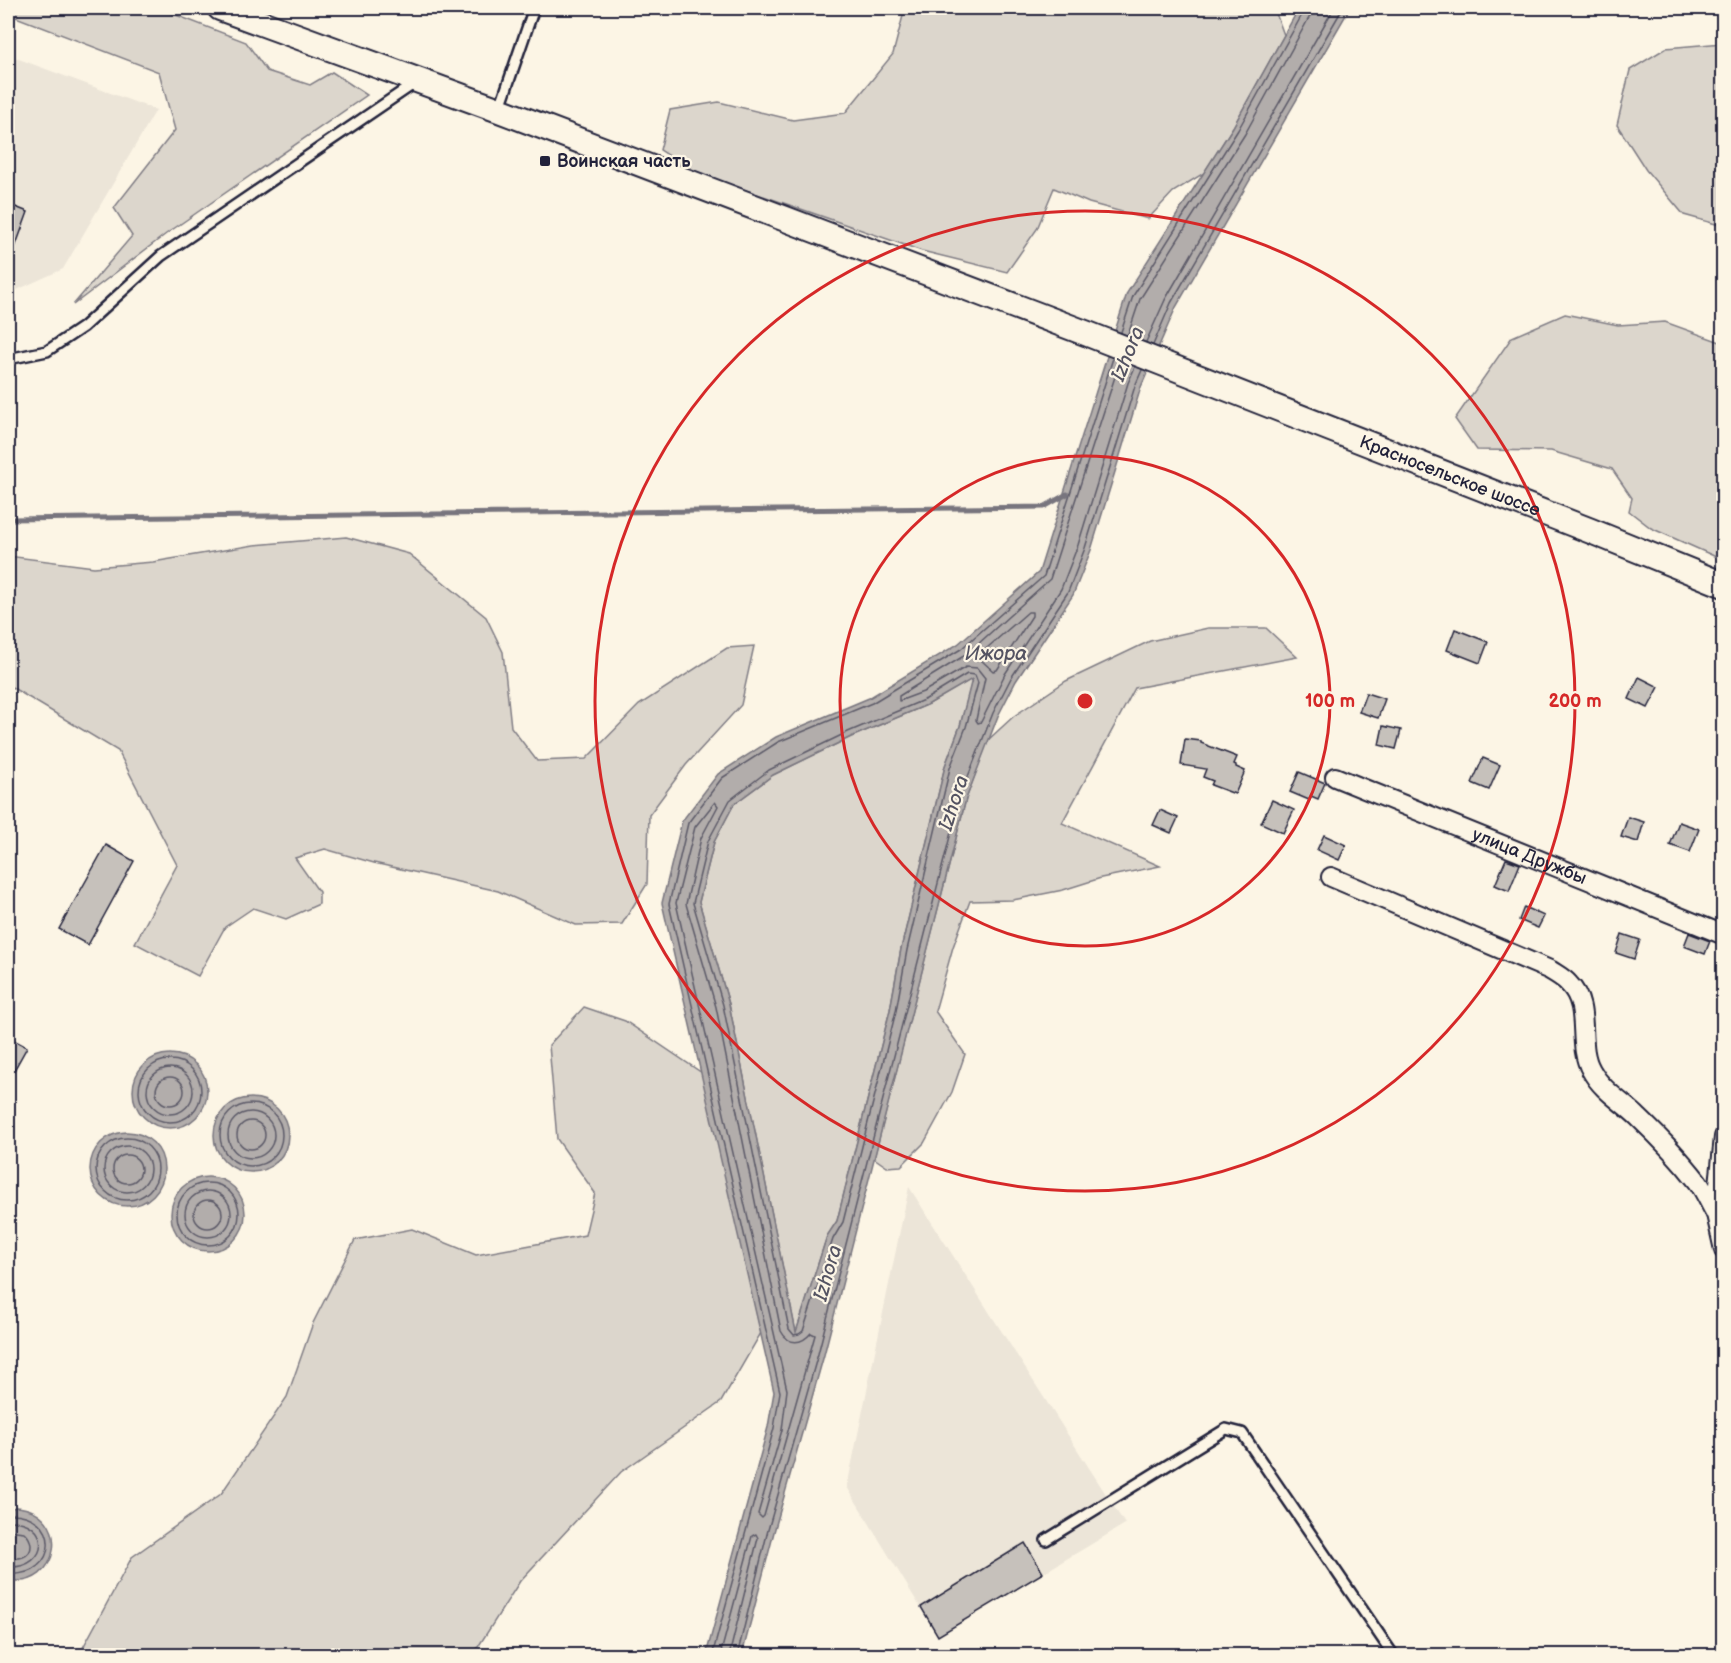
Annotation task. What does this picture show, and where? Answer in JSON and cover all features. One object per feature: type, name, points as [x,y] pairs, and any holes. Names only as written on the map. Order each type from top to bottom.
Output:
[{"type":"main road","name":"Красносельское шоссе","points":[[220,8],[499,110],[1088,334],[1724,585]]},
{"type":"street","name":"улица Дружбы","points":[[1335,777],[1724,935]]},
{"type":"street","points":[[1331,878],[1550,970],[1569,984],[1577,996],[1584,1022],[1584,1046],[1590,1070],[1606,1091],[1638,1117],[1698,1183],[1716,1214],[1724,1250]]},
{"type":"street","points":[[1716,1214],[1724,1137]]},
{"type":"lane","points":[[499,110],[534,8]]},
{"type":"lane","points":[[8,359],[47,351],[83,327],[161,256],[417,81]]},
{"type":"lane","points":[[1046,1540],[1226,1429],[1242,1433],[1394,1656]]},
{"type":"shaded area","points":[[8,8],[158,8],[246,42],[267,71],[310,85],[332,72],[367,95],[166,234],[73,305],[132,236],[114,208],[175,130],[159,72],[8,14]]},
{"type":"shaded area","points":[[905,8],[1274,8],[1284,35],[1233,127],[1204,173],[1173,192],[1148,219],[1089,203],[1054,188],[1037,229],[1007,272],[922,251],[694,172],[660,150],[670,110],[719,102],[793,120],[845,113],[893,54]]},
{"type":"shaded area","points":[[1724,43],[1723,226],[1684,215],[1646,170],[1617,125],[1630,70],[1666,48]]},
{"type":"shaded area","points":[[8,55],[156,110],[63,269],[8,294]]},
{"type":"shaded area","points":[[1565,314],[1618,325],[1665,322],[1723,343],[1723,560],[1651,528],[1629,511],[1632,498],[1612,469],[1551,451],[1477,450],[1455,419],[1512,337]]},
{"type":"shaded area","points":[[346,537],[409,554],[486,617],[503,652],[511,727],[537,761],[586,759],[639,705],[727,648],[754,646],[741,705],[686,765],[649,815],[647,884],[622,924],[576,925],[498,891],[374,863],[325,849],[295,858],[319,892],[319,904],[286,919],[253,908],[225,927],[198,976],[135,943],[177,865],[118,751],[8,685],[8,556],[94,567],[153,562],[254,545]]},
{"type":"shaded area","points":[[1208,628],[1266,628],[1297,657],[1135,688],[1062,823],[1160,866],[1013,900],[970,901],[953,947],[935,1011],[965,1054],[952,1092],[924,1143],[901,1166],[887,1167],[874,1158],[966,799],[988,740],[1014,716],[1066,681],[1150,641]]},
{"type":"shaded area","points":[[973,678],[960,726],[945,766],[901,949],[890,1010],[837,1221],[827,1236],[796,1333],[729,1004],[699,902],[714,842],[734,804],[773,775],[851,737],[929,704]]},
{"type":"shaded area","points":[[584,1007],[625,1021],[702,1073],[761,1333],[721,1402],[621,1472],[520,1581],[473,1655],[79,1655],[132,1557],[221,1494],[287,1397],[313,1323],[355,1240],[412,1229],[476,1255],[585,1235],[595,1193],[557,1139],[549,1045]]},
{"type":"shaded area","points":[[909,1187],[1125,1524],[938,1636],[847,1487]]},
{"type":"water","name":"Ижора","points":[[1299,8],[1350,8],[1176,307],[1141,387],[1091,550],[1073,595],[1016,681],[998,716],[966,799],[824,1355],[742,1655],[706,1655],[768,1427],[774,1392],[662,903],[682,821],[718,774],[776,737],[869,698],[958,644],[1039,572],[1127,293],[1233,127]],"holes":[[[972,679],[960,726],[945,766],[901,949],[890,1010],[837,1221],[827,1236],[796,1332],[729,1004],[699,902],[714,842],[734,804],[773,775],[851,737],[929,704]]]},
{"type":"water","points":[[170,1054],[184,1057],[196,1065],[204,1077],[207,1091],[204,1105],[196,1117],[184,1125],[170,1128],[156,1125],[144,1117],[136,1105],[133,1091],[136,1077],[144,1065],[156,1057]]},
{"type":"water","points":[[251,1098],[265,1101],[277,1109],[285,1121],[288,1135],[285,1149],[277,1161],[265,1169],[251,1172],[237,1169],[225,1161],[217,1149],[214,1135],[217,1121],[225,1109],[237,1101]]},
{"type":"water","points":[[127,1132],[141,1135],[153,1143],[161,1155],[164,1169],[161,1183],[153,1195],[141,1203],[127,1206],[113,1203],[101,1195],[93,1183],[90,1169],[93,1155],[101,1143],[113,1135]]},
{"type":"water","points":[[208,1177],[222,1180],[234,1188],[242,1200],[245,1214],[242,1228],[234,1240],[222,1248],[208,1251],[194,1248],[182,1240],[174,1228],[171,1214],[174,1200],[182,1188],[194,1180]]},
{"type":"water","points":[[16,1507],[34,1512],[46,1522],[52,1535],[53,1549],[49,1563],[40,1574],[26,1580],[8,1580],[8,1509]]},
{"type":"building","points":[[8,204],[28,212],[9,264],[8,264]]},
{"type":"building","points":[[1455,629],[1488,642],[1480,663],[1447,650]]},
{"type":"building","points":[[1639,677],[1659,687],[1648,708],[1629,699]]},
{"type":"building","points":[[1366,693],[1385,699],[1378,718],[1359,712]]},
{"type":"building","points":[[1383,726],[1401,730],[1396,749],[1379,745]]},
{"type":"building","points":[[1185,739],[1201,741],[1201,743],[1237,757],[1234,764],[1245,771],[1235,794],[1211,785],[1213,781],[1203,777],[1206,769],[1181,765]]},
{"type":"building","points":[[1483,758],[1500,765],[1489,790],[1472,783]]},
{"type":"building","points":[[1299,772],[1325,783],[1318,799],[1311,796],[1309,800],[1290,792]]},
{"type":"building","points":[[1272,800],[1294,810],[1283,833],[1261,823]]},
{"type":"building","points":[[1160,810],[1178,818],[1171,833],[1153,825]]},
{"type":"building","points":[[1628,817],[1644,822],[1638,842],[1621,837]]},
{"type":"building","points":[[1679,822],[1699,829],[1690,852],[1670,845]]},
{"type":"building","points":[[1324,835],[1346,845],[1339,860],[1317,850]]},
{"type":"building","points":[[106,845],[134,861],[88,945],[59,929]]},
{"type":"building","points":[[1506,859],[1520,864],[1509,891],[1495,885]]},
{"type":"building","points":[[1524,907],[1544,916],[1538,928],[1519,920]]},
{"type":"building","points":[[1689,933],[1710,941],[1705,954],[1684,946]]},
{"type":"building","points":[[1622,934],[1640,940],[1634,959],[1616,953]]},
{"type":"building","points":[[8,1037],[27,1047],[8,1081]]},
{"type":"building","points":[[1025,1543],[1043,1573],[938,1636],[921,1607]]},
{"type":"waterway","points":[[8,519],[1044,507],[1067,494]]},
{"type":"place","name":"Воинская часть","points":[[545,161]]},
{"type":"water label","name":"Izhora","points":[[1128,354]]},
{"type":"water label","name":"Izhora","points":[[954,803]]},
{"type":"water label","name":"Izhora","points":[[828,1273]]}]
